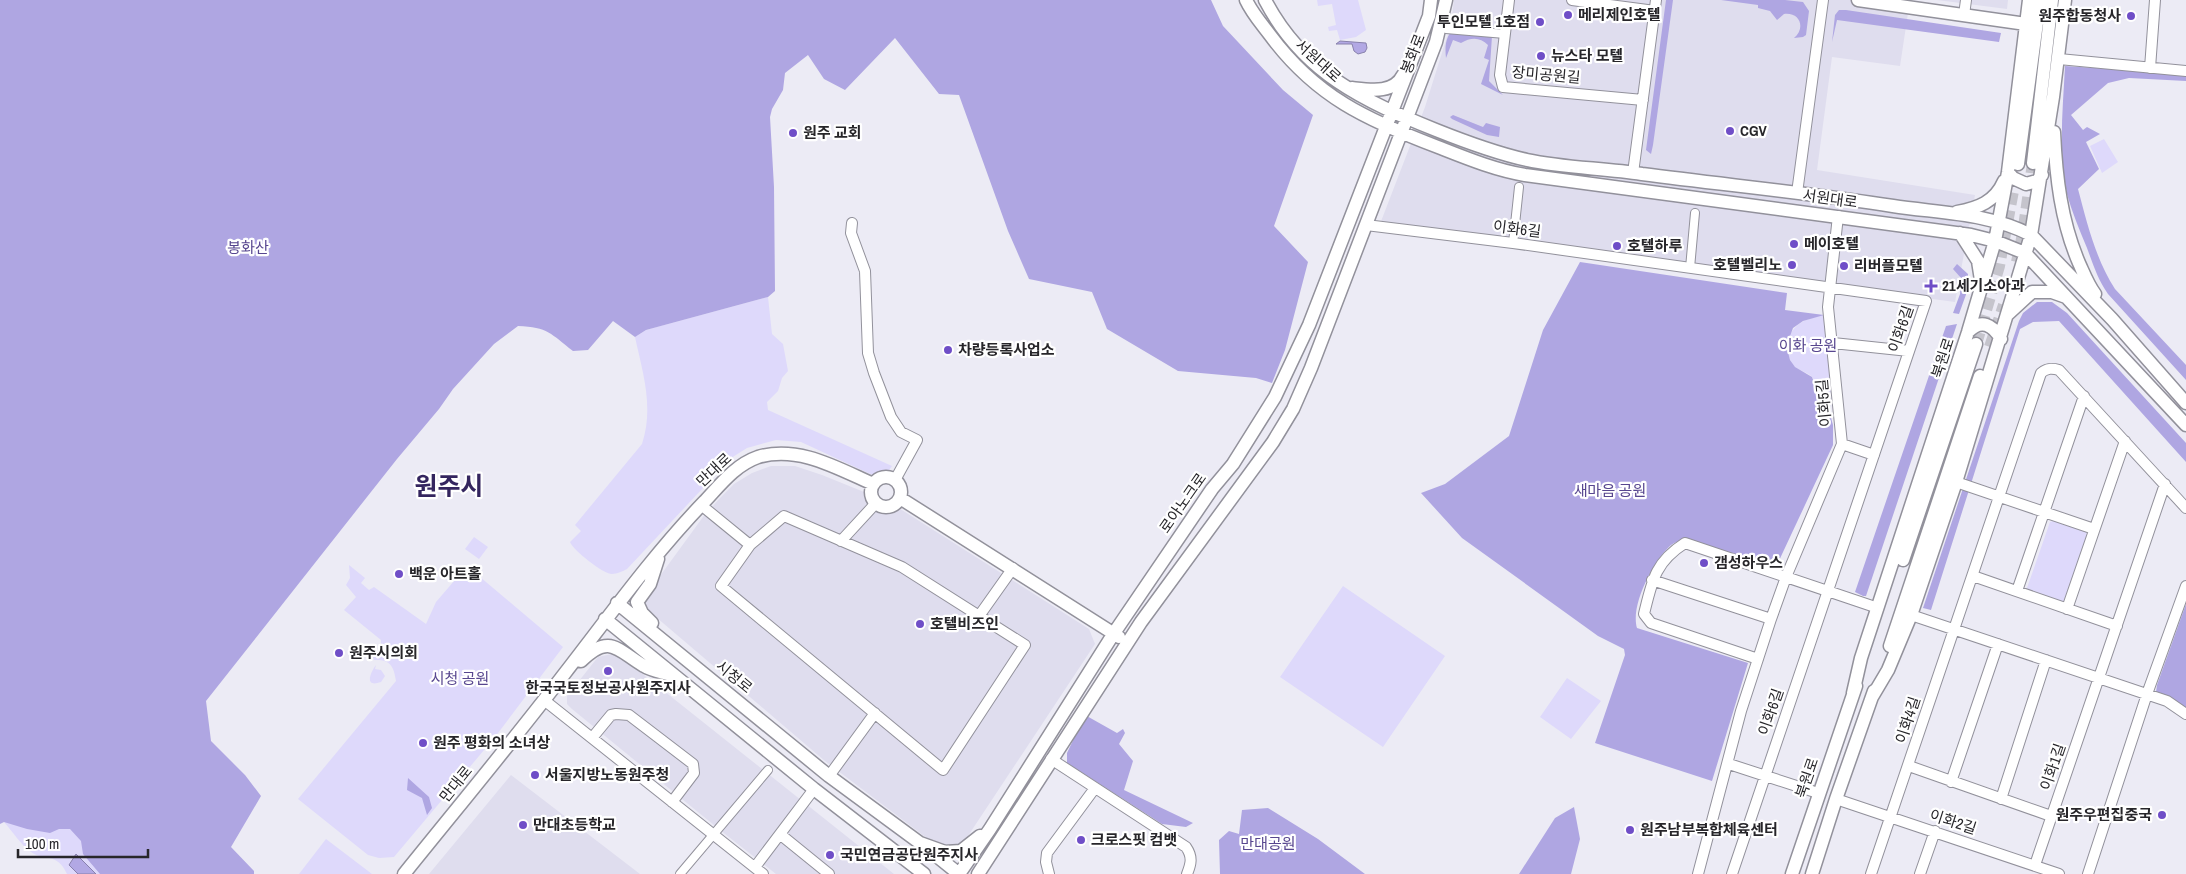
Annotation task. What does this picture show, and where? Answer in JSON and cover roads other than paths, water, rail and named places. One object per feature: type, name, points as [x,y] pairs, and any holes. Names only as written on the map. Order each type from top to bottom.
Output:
[{"type":"street","name":"서원대로","points":[[1246,0],[1251,10],[1289,60],[1329,94],[1386,127],[1465,158],[1511,173],[1960,233],[1995,241],[2025,253],[2186,425]]},
{"type":"street","name":"서원대로","points":[[1265,0],[1293,40],[1317,67],[1343,86],[1406,117],[1502,154],[1558,164],[1948,213],[1999,223],[2031,235],[2112,319],[2186,403]]},
{"type":"street","name":"봉화로","points":[[1386,127],[1429,16],[1431,0]]},
{"type":"street","name":"봉화로","points":[[1400,133],[1436,42],[1446,0]]},
{"type":"street","name":"장미공원길","points":[[1509,0],[1500,75],[1503,87],[1643,100]]},
{"type":"street","points":[[1572,0],[1655,11]]},
{"type":"street","points":[[1633,172],[1656,0]]},
{"type":"street","points":[[1794,210],[1823,0]]},
{"type":"street","points":[[1858,0],[2026,24]]},
{"type":"street","points":[[1964,15],[1966,0]]},
{"type":"street","name":"북원로","points":[[2013,168],[2026,24],[2030,0]]},
{"type":"street","name":"북원로","points":[[1854,693],[1861,658],[1968,332],[1995,241],[2013,168],[2040,0]]},
{"type":"street","points":[[2034,163],[2052,0]]},
{"type":"street","points":[[1872,697],[1888,670],[1911,615],[1956,482],[2001,339],[2031,235],[2054,97],[2065,0]]},
{"type":"street","points":[[2150,68],[2155,0]]},
{"type":"street","points":[[1446,29],[1504,34]]},
{"type":"street","points":[[1343,86],[1375,90],[1394,86],[1400,80],[1411,59]]},
{"type":"street","points":[[2059,59],[2186,71]]},
{"type":"street","points":[[2054,97],[2055,155],[2065,224],[2090,288],[2112,319]]},
{"type":"street","name":"로아노크로","points":[[959,874],[990,829],[1114,633],[1212,489],[1233,464],[1276,397],[1309,325],[1386,127]]},
{"type":"street","points":[[978,874],[1127,642],[1273,442],[1293,409],[1326,330],[1400,133]]},
{"type":"street","points":[[2013,168],[2013,178],[2026,184],[2037,181],[2042,175]]},
{"type":"street","points":[[1948,213],[1976,208],[1989,201],[1999,192],[2013,168]]},
{"type":"street","points":[[1513,243],[1519,187]]},
{"type":"street","points":[[1690,268],[1694,213]]},
{"type":"street","name":"이화5길","points":[[1698,874],[1741,711],[1770,619],[1842,444],[1828,307],[1838,216]]},
{"type":"street","points":[[852,223],[851,233],[865,271],[868,353],[891,417],[901,432],[916,440],[895,480]]},
{"type":"street","name":"이화6길","points":[[1366,225],[1513,243],[1926,300],[1732,874]]},
{"type":"street","points":[[1960,233],[1978,261],[1980,272],[1978,297]]},
{"type":"street","points":[[2007,315],[2032,292],[2052,292],[2068,298]]},
{"type":"street","points":[[1309,325],[1326,330]]},
{"type":"street","points":[[1968,332],[1975,326],[1985,325],[1995,329],[2001,339]]},
{"type":"street","points":[[1833,343],[1909,351]]},
{"type":"street","name":"북원로","points":[[1792,874],[1818,793],[1854,693],[1868,662],[1976,344]]},
{"type":"street","points":[[1812,874],[1990,348]]},
{"type":"street","name":"이화4길","points":[[1871,874],[2041,373],[2053,368],[2059,370],[2186,508]]},
{"type":"street","points":[[2017,592],[2084,396]]},
{"type":"street","points":[[2067,609],[2125,441]]},
{"type":"street","points":[[1842,444],[1874,455]]},
{"type":"street","name":"만대로","points":[[404,874],[544,700],[617,603],[701,505],[740,465],[775,453],[790,453],[820,460],[874,484]]},
{"type":"street","points":[[884,476],[895,480],[900,485],[900,498],[896,503],[887,507],[876,502],[871,491],[874,484],[884,476]]},
{"type":"street","points":[[1956,482],[2094,529]]},
{"type":"street","points":[[2099,678],[2165,484]]},
{"type":"street","points":[[900,498],[1127,642]]},
{"type":"street","points":[[841,541],[876,502]]},
{"type":"street","points":[[701,505],[750,544]]},
{"type":"street","points":[[784,516],[841,541],[902,567],[1025,645],[943,770],[721,586],[750,544],[784,516]]},
{"type":"street","points":[[1758,659],[1651,623],[1644,614],[1652,580],[1662,562],[1671,552],[1685,543],[1878,608]]},
{"type":"street","points":[[660,552],[650,584],[639,597],[638,606],[646,618],[661,630],[684,658]]},
{"type":"street","points":[[979,616],[1013,568]]},
{"type":"street","points":[[1973,576],[2117,626]]},
{"type":"street","points":[[1652,580],[1770,619]]},
{"type":"street","points":[[2088,874],[2147,694],[2186,586]]},
{"type":"street","name":"시청로","points":[[617,603],[829,776],[920,843]]},
{"type":"street","points":[[1911,615],[2167,701],[2186,714]]},
{"type":"street","points":[[605,619],[919,872]]},
{"type":"street","points":[[1951,782],[1998,644]]},
{"type":"street","points":[[566,672],[582,661],[591,650],[608,646],[618,648],[646,668],[675,676]]},
{"type":"street","points":[[2001,799],[2046,660]]},
{"type":"street","name":"이화1길","points":[[2034,865],[2099,678]]},
{"type":"street","points":[[544,700],[759,871],[780,835],[814,789]]},
{"type":"street","points":[[592,738],[611,716],[616,714],[629,715],[692,764],[694,773],[672,802]]},
{"type":"street","points":[[829,776],[875,714]]},
{"type":"street","points":[[1051,759],[1186,847],[1191,860],[1187,874]]},
{"type":"street","points":[[1728,764],[1836,799]]},
{"type":"street","points":[[1908,766],[2051,816]]},
{"type":"street","points":[[680,874],[768,770]]},
{"type":"street","points":[[1049,874],[1046,862],[1047,853],[1095,788]]},
{"type":"street","name":"이화2길","points":[[1836,799],[2059,874]]},
{"type":"street","points":[[920,843],[945,852],[961,851],[990,829]]},
{"type":"street","points":[[1920,874],[1935,831]]},
{"type":"street","points":[[780,835],[829,874]]},
{"type":"street","points":[[989,874],[990,865],[1001,837]]},
{"type":"street","points":[[920,843],[959,874]]},
{"type":"tunnel","points":[[2017,262],[2033,163]]},
{"type":"tunnel","points":[[1976,344],[1999,266],[2018,164]]},
{"type":"tunnel","points":[[1990,347],[2004,305]]},
{"type":"place","name":"메리제인호텔","points":[[1568,15]]},
{"type":"place","name":"원주합동청사","points":[[2131,16]]},
{"type":"place","name":"투인모텔 1호점","points":[[1540,22]]},
{"type":"place","name":"뉴스타 모텔","points":[[1541,56]]},
{"type":"place","name":"CGV","points":[[1730,131]]},
{"type":"place","name":"원주 교회","points":[[793,133]]},
{"type":"place","name":"메이호텔","points":[[1794,244]]},
{"type":"place","name":"호텔하루","points":[[1617,246]]},
{"type":"place","name":"호텔벨리노","points":[[1792,265]]},
{"type":"place","name":"리버플모텔","points":[[1844,266]]},
{"type":"place","name":"21세기소아과","points":[[1931,286]]},
{"type":"place","name":"차량등록사업소","points":[[948,350]]},
{"type":"place","name":"갬성하우스","points":[[1704,563]]},
{"type":"place","name":"백운 아트홀","points":[[399,574]]},
{"type":"place","name":"호텔비즈인","points":[[920,624]]},
{"type":"place","name":"원주시의회","points":[[339,653]]},
{"type":"place","name":"한국국토정보공사원주지사","points":[[608,671]]},
{"type":"place","name":"원주 평화의 소녀상","points":[[423,743]]},
{"type":"place","name":"서울지방노동원주청","points":[[535,775]]},
{"type":"place","name":"원주우편집중국","points":[[2162,815]]},
{"type":"place","name":"만대초등학교","points":[[523,825]]},
{"type":"place","name":"원주남부복합체육센터","points":[[1630,830]]},
{"type":"place","name":"크로스핏 컴뱃","points":[[1081,840]]},
{"type":"place","name":"국민연금공단원주지사","points":[[830,855]]},
{"type":"district","name":"원주시","points":[[449,486]]},
{"type":"park label","name":"봉화산","points":[[248,248]]},
{"type":"park label","name":"이화 공원","points":[[1808,346]]},
{"type":"park label","name":"새마음 공원","points":[[1610,491]]},
{"type":"park label","name":"시청 공원","points":[[460,679]]},
{"type":"park label","name":"만대공원","points":[[1268,844]]}]
